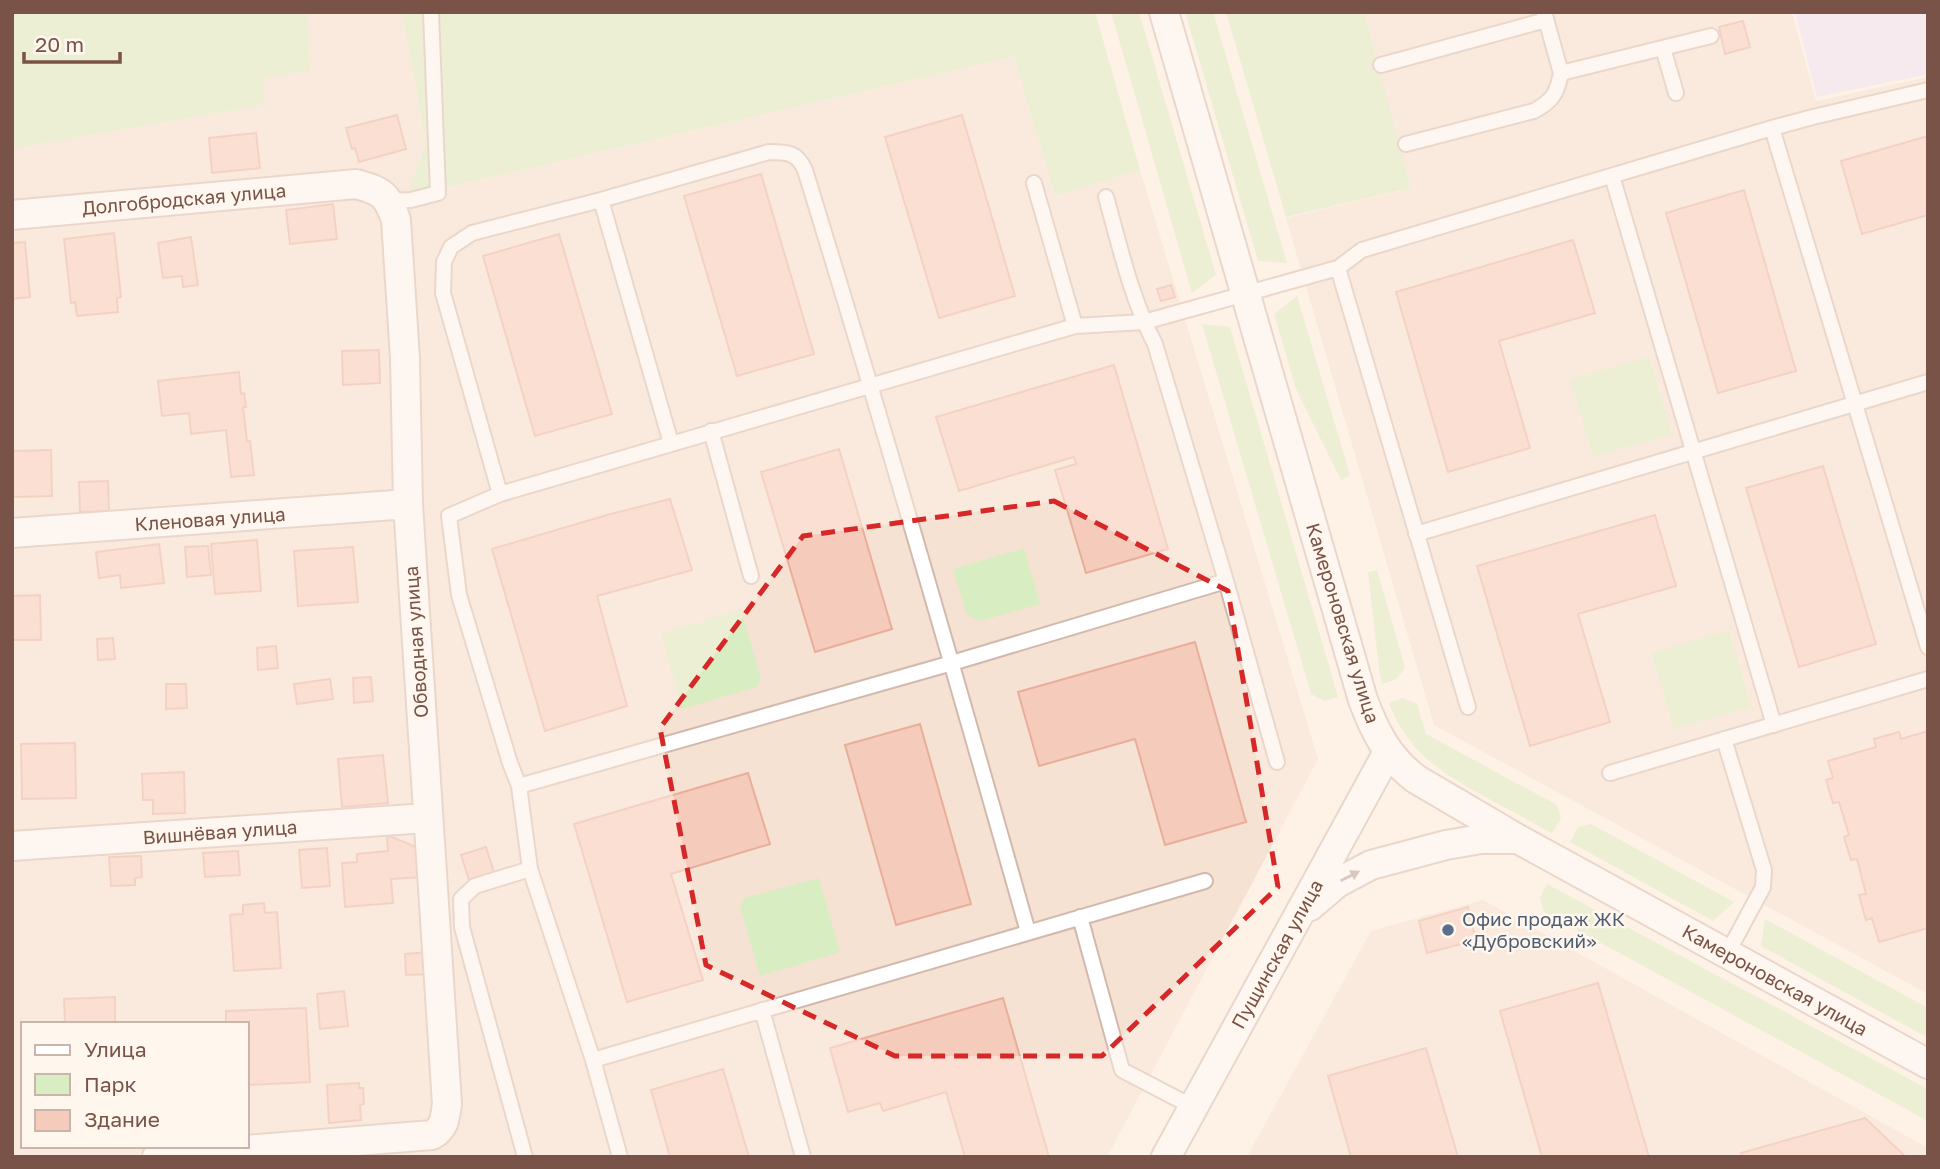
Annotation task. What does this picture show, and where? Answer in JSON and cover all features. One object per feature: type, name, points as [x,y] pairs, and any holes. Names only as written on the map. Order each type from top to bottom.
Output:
[{"type":"street","name":"Камероновская улица","points":[[1164,12],[1363,700],[1388,752],[1401,768],[1416,779],[1518,839],[1928,1064]]},
{"type":"street","name":"Долгобродская улица","points":[[12,215],[356,184],[375,189],[389,201]]},
{"type":"street","name":"Обводная улица","points":[[157,1157],[432,1135],[439,1131],[444,1122],[447,1104],[408,504],[404,332],[397,230],[389,201]]},
{"type":"street","name":"Кленовая улица","points":[[12,533],[408,504]]},
{"type":"street","name":"Пущинская улица","points":[[1166,1157],[1388,752]]},
{"type":"street","name":"Вишнёвая улица","points":[[12,846],[427,818]]},
{"type":"street","points":[[1296,918],[1337,883],[1371,865],[1446,845],[1481,839],[1518,839]]},
{"type":"lane","points":[[389,201],[411,200],[438,193],[432,12]]},
{"type":"lane","points":[[1381,65],[1545,16],[1561,74],[1557,90],[1547,103],[1534,111],[1406,144]]},
{"type":"lane","points":[[1561,74],[1711,36]]},
{"type":"lane","points":[[1663,48],[1676,93]]},
{"type":"lane","points":[[620,1157],[593,1060],[530,869],[519,786],[459,595],[449,516],[500,494],[1075,326],[1144,322],[1246,294],[1338,268],[1362,250],[1772,128],[1928,90]]},
{"type":"lane","points":[[1772,128],[1928,647]]},
{"type":"lane","points":[[500,494],[443,293],[444,262],[451,247],[472,233],[601,200],[769,152],[792,154],[801,160],[871,386],[1028,932]]},
{"type":"lane","points":[[1612,176],[1774,725]]},
{"type":"lane","points":[[1034,183],[1075,326]]},
{"type":"lane","points":[[1106,197],[1133,291],[1155,344],[1277,762]]},
{"type":"lane","points":[[601,200],[671,443]]},
{"type":"lane","points":[[1338,268],[1468,707]]},
{"type":"lane","points":[[1416,534],[1928,382]]},
{"type":"lane","points":[[711,431],[751,576]]},
{"type":"lane","points":[[519,786],[952,663],[1226,581]]},
{"type":"lane","points":[[1610,773],[1928,679]]},
{"type":"lane","points":[[1724,739],[1765,879],[1727,954]]},
{"type":"lane","points":[[525,1157],[462,927],[461,899],[475,886],[530,869]]},
{"type":"lane","points":[[593,1060],[1205,881]]},
{"type":"lane","points":[[1080,917],[1122,1070],[1193,1107]]},
{"type":"lane","points":[[762,1010],[803,1157]]},
{"type":"highlighted area","points":[[1054,501],[1228,591],[1278,887],[1102,1056],[895,1056],[706,965],[660,728],[803,536]]},
{"type":"shaded area","points":[[308,12],[402,12],[426,144],[407,197],[1015,57],[1055,196],[1140,170],[1318,759],[1107,1157],[12,1157],[12,149],[264,105],[262,78],[310,70]]},
{"type":"shaded area","points":[[1359,12],[1792,12],[1816,101],[1928,77],[1928,994],[1434,725],[1286,218],[1409,189]]},
{"type":"shaded area","points":[[1795,12],[1928,12],[1928,74],[1817,97]]},
{"type":"shaded area","points":[[1483,900],[1928,1148],[1928,1157],[1247,1157],[1371,931]]},
{"type":"green space","points":[[12,12],[308,12],[310,71],[263,78],[264,105],[12,149]]},
{"type":"green space","points":[[402,12],[1095,12],[1140,170],[1055,196],[1014,57],[406,197],[426,144]]},
{"type":"green space","points":[[1111,12],[1139,12],[1216,275],[1192,293]]},
{"type":"green space","points":[[1185,12],[1213,12],[1287,263],[1258,261]]},
{"type":"green space","points":[[1226,12],[1364,12],[1411,188],[1286,217]]},
{"type":"green space","points":[[1297,296],[1350,475],[1341,480],[1296,389],[1274,314]]},
{"type":"green space","points":[[1202,324],[1230,327],[1338,697],[1324,701],[1311,694]]},
{"type":"green space","points":[[1649,357],[1672,434],[1593,457],[1570,379]]},
{"type":"green space","points":[[1024,548],[1040,604],[981,621],[967,615],[953,569]]},
{"type":"green space","points":[[1377,570],[1405,667],[1397,679],[1382,684],[1368,572]]},
{"type":"green space","points":[[741,609],[761,678],[757,687],[682,709],[661,634]]},
{"type":"green space","points":[[1729,630],[1751,707],[1674,729],[1651,653]]},
{"type":"green space","points":[[1403,698],[1417,704],[1426,734],[1557,805],[1561,819],[1552,833],[1473,790],[1429,761],[1406,736],[1389,703]]},
{"type":"green space","points":[[1591,824],[1734,902],[1713,921],[1570,842],[1578,827]]},
{"type":"green space","points":[[819,878],[840,952],[760,976],[740,907],[744,898]]},
{"type":"green space","points":[[1547,884],[1928,1089],[1928,1121],[1544,912],[1540,898]]},
{"type":"green space","points":[[1765,919],[1928,1008],[1928,1038],[1761,946]]},
{"type":"building","points":[[1743,21],[1750,47],[1725,54],[1719,27]]},
{"type":"building","points":[[397,115],[406,149],[359,162],[346,128]]},
{"type":"building","points":[[962,115],[1015,296],[939,318],[885,137]]},
{"type":"building","points":[[256,133],[260,168],[212,173],[209,138]]},
{"type":"building","points":[[1928,136],[1928,215],[1862,234],[1841,161]]},
{"type":"building","points":[[761,174],[814,354],[737,376],[684,196]]},
{"type":"building","points":[[1744,190],[1796,371],[1718,393],[1666,213]]},
{"type":"building","points":[[333,204],[337,239],[290,244],[286,210]]},
{"type":"building","points":[[114,233],[121,297],[117,298],[118,312],[77,316],[75,302],[71,303],[64,239]]},
{"type":"building","points":[[559,234],[612,414],[535,436],[483,256]]},
{"type":"building","points":[[191,237],[198,285],[183,287],[182,276],[163,278],[158,243]]},
{"type":"building","points":[[1573,240],[1595,313],[1499,341],[1530,448],[1448,472],[1396,292]]},
{"type":"building","points":[[25,242],[30,297],[12,299],[12,243]]},
{"type":"building","points":[[1171,285],[1175,297],[1161,301],[1157,289]]},
{"type":"building","points":[[379,350],[380,383],[343,385],[342,351]]},
{"type":"building","points":[[1114,365],[1168,549],[1086,573],[1055,470],[1076,464],[1074,457],[959,491],[936,417]]},
{"type":"building","points":[[239,372],[254,475],[231,477],[226,430],[191,434],[189,413],[162,416],[158,381]]},
{"type":"building","points":[[839,449],[892,629],[815,652],[761,472]]},
{"type":"building","points":[[51,450],[52,496],[13,497],[12,451]]},
{"type":"building","points":[[1823,466],[1876,644],[1799,667],[1746,488]]},
{"type":"building","points":[[108,481],[109,511],[80,512],[79,482]]},
{"type":"building","points":[[670,499],[692,570],[597,596],[627,706],[545,731],[492,549]]},
{"type":"building","points":[[1655,515],[1676,586],[1578,614],[1610,722],[1530,746],[1477,566]]},
{"type":"building","points":[[257,540],[261,591],[215,594],[211,544]]},
{"type":"building","points":[[159,544],[164,583],[121,588],[120,575],[99,578],[96,552]]},
{"type":"building","points":[[208,546],[211,575],[187,577],[185,547]]},
{"type":"building","points":[[353,547],[358,602],[298,606],[294,551]]},
{"type":"building","points":[[40,595],[41,640],[12,640],[12,596]]},
{"type":"building","points":[[113,638],[115,659],[98,660],[97,639]]},
{"type":"building","points":[[1195,642],[1246,822],[1165,845],[1135,739],[1039,766],[1018,692]]},
{"type":"building","points":[[276,646],[278,668],[258,670],[257,648]]},
{"type":"building","points":[[371,677],[373,701],[354,703],[353,678]]},
{"type":"building","points":[[330,679],[333,699],[297,704],[294,684]]},
{"type":"building","points":[[166,684],[186,684],[187,708],[166,709]]},
{"type":"building","points":[[920,724],[971,904],[896,925],[845,745]]},
{"type":"building","points":[[1928,731],[1928,928],[1879,942],[1872,918],[1866,920],[1859,895],[1866,894],[1857,859],[1851,860],[1844,837],[1849,835],[1839,802],[1833,803],[1826,780],[1833,778],[1828,761],[1876,747],[1874,739],[1899,732],[1901,739]]},
{"type":"building","points":[[75,743],[76,798],[22,799],[21,744]]},
{"type":"building","points":[[383,755],[388,803],[342,807],[338,759]]},
{"type":"building","points":[[184,772],[185,813],[153,814],[153,800],[143,800],[142,774]]},
{"type":"building","points":[[748,773],[770,844],[671,874],[703,980],[627,1002],[574,824]]},
{"type":"building","points":[[387,835],[421,849],[423,877],[391,879],[393,903],[345,907],[342,863],[357,862],[357,854],[388,851]]},
{"type":"building","points":[[486,847],[494,872],[469,880],[461,855]]},
{"type":"building","points":[[327,848],[330,886],[302,888],[299,850]]},
{"type":"building","points":[[238,851],[240,875],[205,877],[203,853]]},
{"type":"building","points":[[141,856],[142,877],[135,878],[135,885],[111,886],[109,857]]},
{"type":"building","points":[[264,903],[265,913],[277,912],[281,968],[234,971],[230,915],[243,914],[243,905]]},
{"type":"building","name":"Офис продаж ЖК «Дубровский»","points":[[1468,907],[1476,940],[1427,953],[1419,921]]},
{"type":"building","points":[[429,952],[430,974],[406,975],[405,954]]},
{"type":"building","points":[[1598,983],[1649,1157],[1542,1157],[1500,1011]]},
{"type":"building","points":[[344,991],[348,1026],[320,1029],[317,994]]},
{"type":"building","points":[[115,997],[115,1022],[65,1022],[64,999]]},
{"type":"building","points":[[1003,998],[1049,1157],[965,1157],[946,1092],[883,1111],[880,1103],[848,1112],[830,1048]]},
{"type":"building","points":[[306,1008],[310,1082],[248,1085],[248,1022],[226,1022],[226,1011]]},
{"type":"building","points":[[1426,1048],[1458,1157],[1351,1157],[1328,1076]]},
{"type":"building","points":[[723,1069],[749,1157],[670,1157],[651,1090]]},
{"type":"building","points":[[359,1083],[359,1088],[363,1088],[364,1104],[360,1105],[361,1120],[329,1123],[327,1085]]},
{"type":"building","points":[[1865,1118],[1906,1157],[1742,1157],[1741,1153]]},
{"type":"place","name":"Офис продаж ЖК «Дубровский»","points":[[1448,930]]}]
